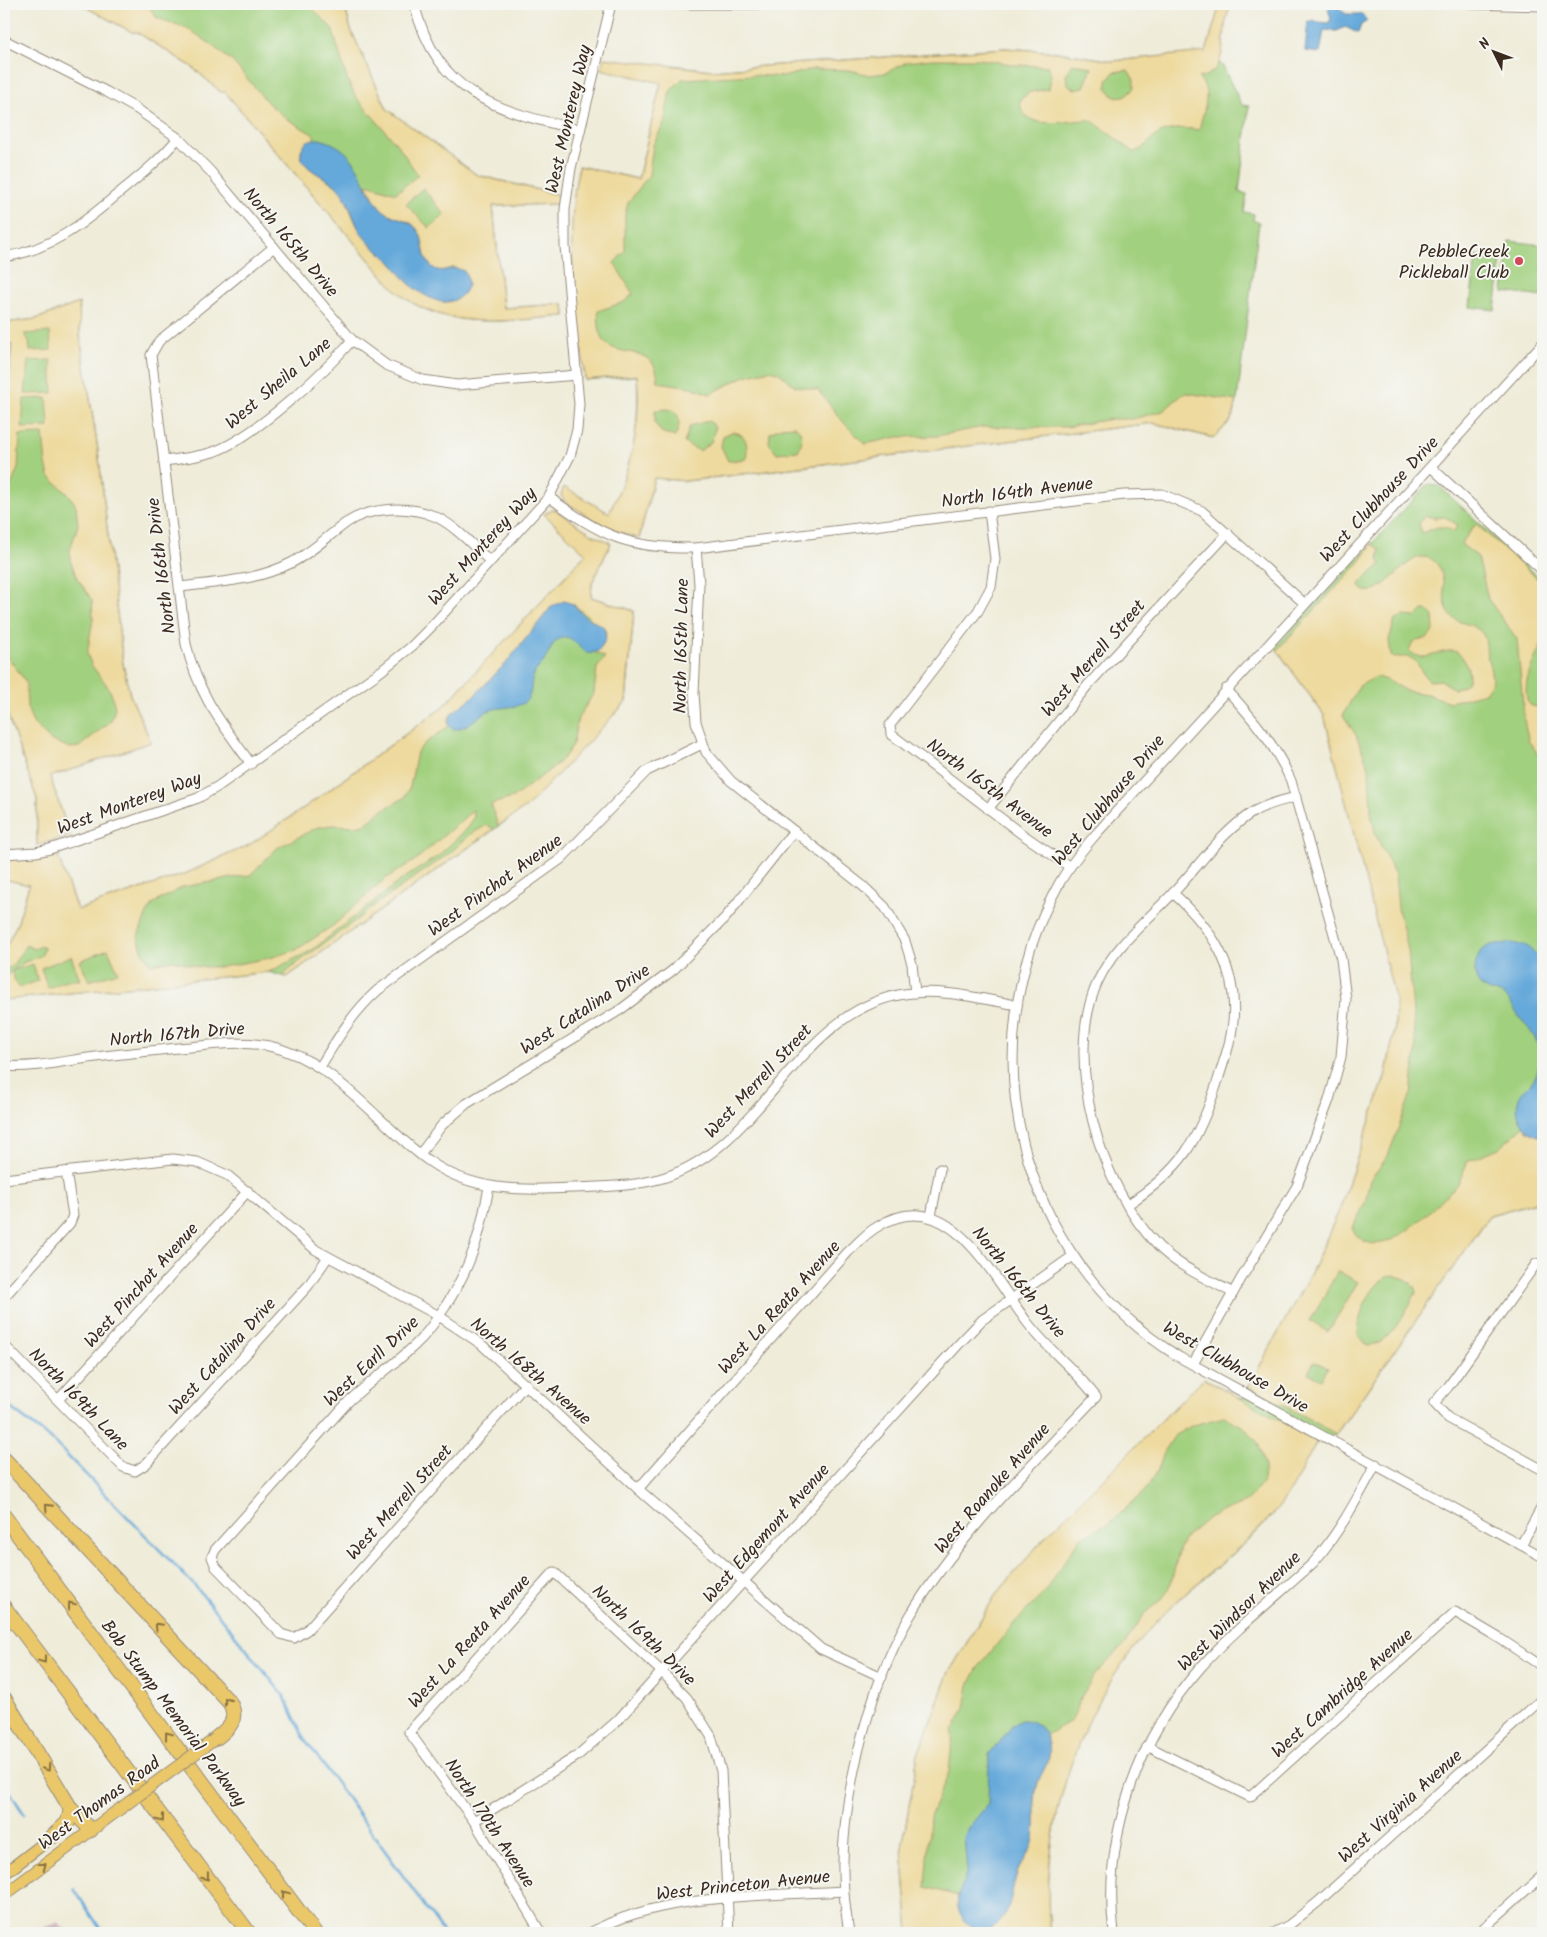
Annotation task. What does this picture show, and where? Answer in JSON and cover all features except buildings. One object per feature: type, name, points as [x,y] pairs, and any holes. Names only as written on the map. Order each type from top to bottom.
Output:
[{"type":"highway","points":[[4,1459],[230,1703],[234,1713],[234,1721],[215,1739]]},
{"type":"highway","name":"Bob Stump Memorial Parkway","points":[[4,1516],[314,1933]]},
{"type":"highway","points":[[4,1607],[249,1933]]},
{"type":"highway","points":[[4,1698],[71,1809],[91,1830]]},
{"type":"highway","points":[[52,1837],[68,1822],[71,1809]]},
{"type":"main road","name":"West Thomas Road","points":[[4,1895],[215,1739]]},
{"type":"main road","name":"West Thomas Road","points":[[4,1874],[52,1837]]},
{"type":"street","points":[[414,4],[421,25],[435,54],[450,73],[469,91],[484,101],[508,112],[580,130]]},
{"type":"street","name":"West Monterey Way","points":[[4,854],[50,849],[182,804],[217,787],[411,648],[549,496],[565,468],[574,443],[579,404],[564,221],[568,182],[611,4]]},
{"type":"street","points":[[688,4],[758,4]]},
{"type":"street","points":[[1471,4],[1543,6]]},
{"type":"street","name":"North 165th Drive","points":[[4,40],[122,100],[178,138],[210,171],[352,340],[372,356],[400,372],[423,380],[445,384],[472,385],[577,375]]},
{"type":"street","points":[[4,257],[39,248],[70,232],[152,166],[178,138]]},
{"type":"street","name":"North 166th Drive","points":[[251,764],[216,715],[193,672],[186,644],[152,355],[159,341],[274,247]]},
{"type":"street","name":"West Sheila Lane","points":[[164,461],[214,452],[237,441],[324,370],[352,340]]},
{"type":"street","name":"West Clubhouse Drive","points":[[1543,343],[1226,689],[1096,834],[1070,867],[1060,882],[1038,928],[1023,975],[1017,1005],[1012,1051],[1014,1100],[1018,1123],[1039,1192],[1061,1238],[1073,1256],[1092,1282],[1123,1314],[1161,1346],[1543,1557]]},
{"type":"street","points":[[1431,466],[1543,571]]},
{"type":"street","name":"North 164th Avenue","points":[[696,548],[989,511],[1146,493],[1162,494],[1202,511],[1305,604]]},
{"type":"street","points":[[549,496],[587,524],[618,540],[656,548],[696,548]]},
{"type":"street","points":[[180,587],[250,578],[273,571],[310,552],[348,522],[369,513],[392,509],[434,516],[454,529],[490,561]]},
{"type":"street","name":"North 165th Avenue","points":[[989,511],[995,559],[991,587],[978,611],[890,725],[891,734],[988,809],[1070,867]]},
{"type":"street","name":"West Merrell Street","points":[[988,809],[1083,691],[1228,533]]},
{"type":"street","name":"North 165th Lane","points":[[696,548],[699,584],[694,710],[702,744],[712,761],[731,781],[874,896],[893,918],[909,953],[915,993]]},
{"type":"street","points":[[1193,1364],[1297,1186],[1336,1076],[1344,1037],[1346,1000],[1341,959],[1296,797],[1280,758],[1248,714],[1226,689]]},
{"type":"street","name":"West Pinchot Avenue","points":[[320,1067],[345,1026],[365,1001],[378,990],[561,859],[647,771],[702,744]]},
{"type":"street","points":[[1233,1293],[1172,1258],[1151,1238],[1127,1205],[1102,1156],[1090,1110],[1085,1061],[1089,1015],[1094,992],[1113,957],[1173,893],[1242,821],[1264,807],[1296,797]]},
{"type":"street","name":"West Catalina Drive","points":[[420,1154],[442,1125],[466,1104],[620,1010],[673,970],[726,918],[794,831]]},
{"type":"street","points":[[1127,1205],[1163,1180],[1186,1154],[1196,1138],[1216,1086],[1232,1029],[1233,996],[1224,959],[1210,932],[1201,920],[1173,893]]},
{"type":"street","name":"West Merrell Street","points":[[489,1187],[534,1190],[625,1185],[655,1180],[684,1170],[702,1161],[723,1144],[825,1034],[843,1018],[879,1000],[915,993],[939,993],[1017,1005]]},
{"type":"street","name":"North 167th Drive","points":[[4,1066],[34,1066],[128,1053],[242,1044],[279,1048],[320,1067],[420,1154],[455,1176],[489,1187]]},
{"type":"street","name":"North 168th Avenue","points":[[4,1179],[162,1160],[186,1160],[218,1170],[248,1191],[306,1243],[328,1257],[439,1316],[481,1344],[638,1489],[820,1649],[882,1677]]},
{"type":"street","points":[[931,1216],[940,1169]]},
{"type":"street","points":[[4,1297],[70,1223],[73,1215],[66,1172]]},
{"type":"street","name":"West Earll Drive","points":[[294,1638],[282,1634],[216,1567],[212,1557],[215,1550],[348,1402],[365,1385],[420,1342],[464,1276],[473,1256],[489,1187]]},
{"type":"street","name":"West Pinchot Avenue","points":[[58,1400],[248,1191]]},
{"type":"street","name":"West La Reata Avenue","points":[[638,1489],[848,1252],[877,1226],[905,1216],[931,1216]]},
{"type":"street","name":"North 166th Drive","points":[[931,1216],[957,1231],[971,1246],[1027,1322],[1096,1397]]},
{"type":"street","name":"West Edgemont Avenue","points":[[474,1821],[577,1756],[617,1721],[663,1673],[743,1582],[982,1320],[1073,1256]]},
{"type":"street","name":"West Catalina Drive","points":[[134,1471],[146,1464],[308,1286],[328,1257]]},
{"type":"street","points":[[1543,1263],[1536,1264],[1448,1387],[1434,1403],[1448,1418],[1543,1470]]},
{"type":"street","name":"North 169th Lane","points":[[4,1345],[123,1467],[134,1471]]},
{"type":"street","name":"West Merrell Street","points":[[294,1638],[307,1630],[526,1384]]},
{"type":"street","name":"West Roanoke Avenue","points":[[849,1933],[844,1891],[850,1790],[864,1733],[882,1677],[910,1617],[940,1573],[984,1516],[1096,1397]]},
{"type":"street","name":"West Windsor Avenue","points":[[1114,1933],[1113,1872],[1119,1829],[1132,1780],[1147,1746],[1174,1701],[1203,1665],[1313,1563],[1326,1548],[1346,1518],[1376,1464]]},
{"type":"street","points":[[1521,1545],[1543,1506]]},
{"type":"street","name":"West La Reata Avenue","points":[[409,1732],[554,1572]]},
{"type":"street","name":"North 169th Drive","points":[[554,1572],[663,1673],[687,1698],[711,1736],[721,1771],[725,1899],[728,1933]]},
{"type":"street","name":"West Cambridge Avenue","points":[[1147,1746],[1250,1797],[1455,1612],[1543,1667]]},
{"type":"street","name":"West Virginia Avenue","points":[[1274,1933],[1289,1925],[1318,1902],[1543,1698]]},
{"type":"street","name":"North 170th Avenue","points":[[409,1732],[474,1821],[541,1933]]},
{"type":"street","points":[[1478,1933],[1543,1875]]},
{"type":"street","name":"West Princeton Avenue","points":[[590,1933],[608,1922],[676,1904],[844,1891]]},
{"type":"shaded area","points":[[57,1922],[69,1933],[31,1933]]},
{"type":"green space","points":[[80,4],[344,4],[351,30],[387,109],[477,175],[559,195],[558,204],[493,206],[503,308],[564,304],[565,316],[519,320],[472,320],[449,317],[428,310],[408,300],[390,284],[224,91],[222,93],[191,66],[135,31],[134,33]]},
{"type":"green space","points":[[1005,48],[1057,52],[1113,61],[1206,53],[1222,65],[1242,105],[1249,106],[1239,192],[1247,194],[1244,212],[1254,214],[1253,221],[1259,222],[1237,401],[1231,420],[1214,438],[1153,423],[686,481],[654,478],[639,539],[603,526],[621,488],[632,454],[637,418],[637,376],[585,380],[572,246],[575,192],[579,166],[638,179],[661,83],[673,65],[711,70]]},
{"type":"green space","points":[[1509,241],[1543,245],[1543,297],[1503,292]]},
{"type":"green space","points":[[1476,256],[1501,259],[1495,310],[1470,307]]},
{"type":"green space","points":[[79,303],[80,337],[98,450],[123,664],[130,695],[151,742],[50,777],[70,836],[37,845],[37,799],[4,705],[4,434],[12,344],[4,343],[4,323],[36,319]]},
{"type":"green space","points":[[1427,485],[1439,486],[1543,582],[1543,1200],[1490,1215],[1336,1434],[1319,1441],[1315,1445],[1275,1512],[1235,1552],[1163,1614],[1134,1646],[1110,1682],[1089,1720],[1072,1761],[1060,1803],[1052,1846],[1048,1890],[1050,1933],[909,1933],[902,1848],[918,1755],[948,1674],[995,1596],[1046,1536],[1204,1378],[1242,1399],[1312,1271],[1339,1211],[1386,1074],[1395,1028],[1396,1002],[1374,897],[1324,715],[1275,647]]},
{"type":"green space","points":[[600,539],[611,543],[592,583],[591,597],[634,611],[626,702],[527,806],[287,977],[268,972],[4,1000],[4,951],[18,922],[29,885],[4,879],[4,860],[57,854],[77,910],[185,874],[249,845],[297,813],[442,708]]},
{"type":"sand","points":[[80,4],[147,4],[157,18],[189,29],[233,62],[268,103],[287,119],[314,135],[314,139],[301,150],[305,163],[339,189],[357,225],[367,239],[416,288],[430,298],[447,302],[468,286],[467,277],[454,267],[440,271],[432,267],[426,259],[420,234],[414,225],[386,213],[377,204],[367,184],[396,193],[418,175],[399,147],[356,97],[347,79],[332,28],[308,4],[344,4],[351,30],[387,109],[477,175],[559,195],[558,204],[493,206],[503,308],[564,304],[565,316],[519,320],[472,320],[449,317],[428,310],[408,300],[390,284],[224,91],[222,93],[191,66],[135,31],[134,33]],"holes":[[[423,188],[445,215],[429,228],[406,204]]]},
{"type":"sand","points":[[1220,4],[1231,4],[1218,65],[1207,75],[1198,78],[1203,83],[1206,96],[1199,130],[1181,129],[1163,132],[1134,152],[1091,120],[1048,123],[1028,118],[1022,111],[1020,100],[1030,92],[1049,89],[1051,75],[1048,66],[1016,65],[980,59],[932,59],[907,62],[885,73],[869,75],[850,70],[813,69],[783,77],[755,75],[682,79],[670,91],[664,123],[653,145],[649,175],[628,203],[625,215],[625,251],[614,263],[633,294],[624,302],[598,311],[599,328],[602,338],[608,345],[616,349],[643,356],[651,361],[656,369],[658,382],[691,387],[710,394],[745,376],[770,370],[778,372],[795,386],[818,390],[845,424],[865,444],[898,437],[937,436],[983,427],[1066,427],[1111,419],[1133,419],[1163,411],[1187,393],[1237,401],[1231,420],[1214,438],[1153,423],[686,481],[654,478],[639,539],[603,526],[564,501],[561,495],[564,487],[609,513],[629,463],[638,411],[637,375],[585,380],[573,273],[572,219],[574,192],[579,166],[638,179],[661,83],[601,69],[604,58],[711,70],[1005,48],[1057,52],[1113,61],[1206,52]],"holes":[[[1072,64],[1080,64],[1092,68],[1084,87],[1074,89],[1067,84],[1066,75]],[[1128,70],[1134,80],[1134,88],[1126,96],[1114,97],[1107,88],[1107,81],[1114,72]],[[668,409],[673,411],[679,420],[675,437],[661,432],[655,423],[655,410]],[[708,421],[713,424],[715,429],[711,442],[700,451],[684,443],[690,426]],[[794,426],[800,431],[802,437],[798,451],[777,453],[769,443],[770,433],[781,427]],[[732,432],[741,435],[747,445],[746,459],[728,461],[721,446],[723,436]]]},
{"type":"sand","points":[[79,303],[80,337],[98,450],[123,664],[130,695],[151,742],[50,777],[70,836],[37,845],[37,799],[4,705],[4,652],[26,682],[27,707],[33,723],[50,740],[70,748],[79,747],[111,721],[115,708],[112,695],[92,666],[87,654],[93,619],[92,600],[77,578],[70,560],[70,550],[78,525],[76,506],[70,496],[49,476],[43,434],[20,435],[18,468],[4,504],[4,434],[12,344],[4,343],[4,323],[36,319]],"holes":[[[50,332],[51,350],[30,351],[29,341],[24,334]],[[51,360],[53,393],[25,394],[28,361]],[[47,398],[49,427],[22,428],[24,399]]]},
{"type":"sand","points":[[554,509],[592,534],[611,543],[592,583],[591,597],[634,611],[626,702],[528,806],[498,826],[491,804],[513,798],[566,755],[573,743],[578,718],[594,693],[597,668],[605,657],[596,653],[604,643],[606,631],[573,604],[552,606],[507,662],[473,697],[452,713],[448,720],[449,726],[424,744],[417,752],[410,787],[404,798],[381,811],[367,823],[357,826],[332,825],[318,827],[277,848],[250,875],[183,887],[154,903],[147,913],[138,936],[142,950],[150,964],[173,960],[199,967],[222,967],[269,958],[296,950],[334,925],[385,879],[417,859],[473,810],[474,817],[468,828],[438,856],[400,881],[312,950],[269,972],[4,1000],[4,977],[11,972],[20,987],[38,981],[33,964],[13,970],[23,963],[42,955],[44,948],[42,946],[34,949],[26,945],[13,965],[4,971],[4,951],[18,922],[29,885],[4,879],[4,860],[57,854],[77,910],[185,874],[249,845],[297,813],[442,708],[586,554],[544,514]],"holes":[[[108,949],[118,972],[89,981],[80,961]],[[71,956],[80,980],[68,980],[48,988],[41,968]]]},
{"type":"sand","points":[[1425,516],[1434,518],[1445,517],[1456,524],[1456,528],[1453,532],[1442,527],[1422,533],[1419,523]]},
{"type":"sand","points":[[1476,524],[1543,584],[1544,638],[1529,673],[1526,689],[1529,705],[1536,707],[1541,702],[1543,691],[1543,762],[1529,741],[1525,726],[1517,639],[1488,599],[1478,557],[1461,544]]},
{"type":"sand","points":[[1372,544],[1380,550],[1378,559],[1381,564],[1359,584],[1363,590],[1370,591],[1378,589],[1416,558],[1431,559],[1437,564],[1443,579],[1448,611],[1458,621],[1476,628],[1485,638],[1492,678],[1491,684],[1485,693],[1450,702],[1427,694],[1406,691],[1387,680],[1376,677],[1359,686],[1343,715],[1356,735],[1369,768],[1371,812],[1375,833],[1395,875],[1398,908],[1408,950],[1416,1050],[1411,1094],[1388,1156],[1370,1180],[1365,1203],[1352,1229],[1363,1240],[1376,1244],[1390,1241],[1404,1233],[1458,1184],[1468,1161],[1499,1148],[1524,1126],[1527,1131],[1543,1137],[1543,1200],[1490,1215],[1336,1434],[1249,1386],[1312,1271],[1339,1211],[1386,1074],[1395,1028],[1396,1002],[1324,715],[1277,650],[1359,563]],"holes":[[[1423,610],[1427,610],[1433,616],[1434,630],[1428,638],[1413,642],[1409,650],[1421,657],[1447,651],[1459,653],[1468,669],[1469,675],[1466,684],[1454,689],[1441,680],[1430,681],[1425,677],[1414,660],[1391,656],[1389,640],[1395,620],[1403,616],[1416,617]],[[1338,1271],[1358,1282],[1328,1332],[1310,1321]],[[1392,1275],[1404,1278],[1413,1285],[1416,1293],[1402,1317],[1389,1334],[1375,1345],[1367,1346],[1359,1337],[1358,1329],[1362,1310],[1366,1300],[1385,1278]],[[1314,1361],[1328,1368],[1321,1379],[1308,1373]]]},
{"type":"sand","points":[[487,825],[494,829],[287,977],[284,976],[296,964],[369,909],[450,853],[471,834]]},
{"type":"sand","points":[[1204,1378],[1317,1441],[1292,1487],[1274,1513],[1248,1540],[1190,1589],[1163,1615],[1134,1648],[1110,1683],[1089,1722],[1072,1762],[1060,1804],[1052,1847],[1048,1890],[1050,1933],[909,1933],[902,1848],[918,1755],[948,1674],[995,1596],[1046,1536]],"holes":[[[1224,1417],[1244,1427],[1258,1443],[1265,1466],[1262,1484],[1247,1501],[1208,1518],[1187,1536],[1180,1547],[1170,1587],[1163,1598],[1145,1613],[1125,1644],[1095,1675],[1079,1700],[1071,1721],[1046,1735],[1046,1755],[1036,1793],[1033,1842],[1020,1866],[1004,1916],[1000,1921],[985,1927],[971,1923],[961,1912],[958,1896],[925,1887],[930,1817],[949,1772],[953,1731],[965,1708],[969,1685],[977,1669],[1015,1622],[1043,1594],[1080,1538],[1110,1523],[1144,1492],[1157,1472],[1164,1452],[1175,1435],[1193,1425]]]},
{"type":"water","points":[[1332,5],[1336,5],[1346,14],[1362,14],[1367,21],[1361,25],[1358,33],[1345,27],[1337,31],[1324,30],[1320,53],[1305,51],[1308,21],[1329,23],[1331,18],[1328,9]]},
{"type":"water","points":[[319,139],[344,150],[358,168],[373,198],[385,212],[409,222],[417,229],[420,233],[424,253],[432,267],[440,270],[460,269],[464,271],[468,283],[464,293],[448,302],[435,300],[424,295],[411,285],[391,262],[375,249],[361,233],[341,191],[312,170],[302,159],[301,153],[304,144],[310,140]]},
{"type":"water","points":[[564,601],[573,604],[584,616],[604,627],[606,638],[599,651],[588,654],[570,638],[556,641],[534,674],[530,693],[525,702],[517,706],[488,711],[465,726],[455,729],[451,728],[448,723],[452,713],[473,697],[507,662],[552,606]]},
{"type":"water","points":[[1511,943],[1527,946],[1543,962],[1543,1137],[1526,1128],[1517,1111],[1520,1096],[1534,1079],[1538,1069],[1539,1053],[1537,1043],[1508,999],[1481,986],[1475,970],[1477,959],[1488,946]]},
{"type":"water","points":[[1021,1720],[1035,1723],[1045,1733],[1049,1746],[1048,1761],[1036,1789],[1034,1839],[1031,1849],[1017,1873],[1003,1919],[989,1929],[978,1930],[964,1921],[957,1907],[958,1896],[967,1872],[964,1837],[969,1827],[988,1804],[989,1755],[1013,1725]]},
{"type":"waterway","points":[[4,1403],[51,1439],[196,1587],[284,1696],[304,1738],[444,1933]]},
{"type":"waterway","points":[[4,1783],[24,1814]]},
{"type":"waterway","points":[[74,1889],[103,1933]]},
{"type":"place","name":"PebbleCreek Pickleball Club","points":[[1519,261]]}]
